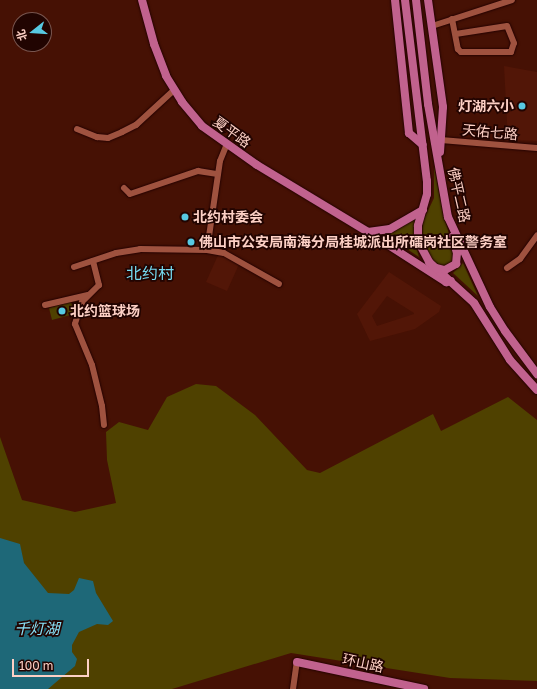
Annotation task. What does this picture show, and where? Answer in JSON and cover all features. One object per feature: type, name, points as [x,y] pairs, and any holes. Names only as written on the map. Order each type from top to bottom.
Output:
[{"type":"main road","name":"夏平路","points":[[142,0],[157,54],[174,90],[202,126],[257,166],[368,232],[446,282],[451,281]]},
{"type":"main road","points":[[395,0],[409,133],[423,145]]},
{"type":"main road","name":"佛平二路","points":[[405,0],[423,145],[426,194],[418,226],[418,241],[424,256],[435,267]]},
{"type":"main road","name":"佛平二路","points":[[416,0],[428,104],[448,217],[490,308],[504,331],[537,374]]},
{"type":"main road","points":[[428,0],[443,107],[439,165]]},
{"type":"main road","points":[[400,53],[417,105]]},
{"type":"main road","points":[[406,105],[419,119]]},
{"type":"main road","points":[[368,232],[390,229],[422,210]]},
{"type":"main road","points":[[435,267],[445,270],[453,268],[457,260],[448,225],[448,217]]},
{"type":"main road","points":[[435,267],[474,303],[510,360],[537,390]]},
{"type":"main road","name":"环山路","points":[[297,662],[424,689]]},
{"type":"street","points":[[432,26],[512,0]]},
{"type":"street","points":[[452,19],[456,34],[461,52],[511,52],[514,43],[507,26],[456,34]]},
{"type":"street","points":[[78,129],[97,137],[108,138],[136,125],[174,90]]},
{"type":"street","name":"天佑七路","points":[[441,140],[537,148]]},
{"type":"street","points":[[207,250],[218,174],[227,144]]},
{"type":"street","points":[[124,188],[130,194],[198,171],[218,174]]},
{"type":"street","points":[[507,268],[520,259],[537,236]]},
{"type":"street","points":[[74,267],[140,249],[207,250],[224,253],[279,284]]},
{"type":"street","points":[[93,261],[99,285],[88,295],[78,310],[75,324],[92,365],[102,406],[104,425]]},
{"type":"street","points":[[46,305],[88,295]]},
{"type":"street","points":[[293,689],[297,662]]},
{"type":"shaded area","name":"灯湖六小","points":[[504,66],[537,72],[537,141],[508,140]]},
{"type":"shaded area","points":[[434,166],[443,215],[456,255],[454,262],[445,268],[433,262],[422,242],[423,221],[434,198]]},
{"type":"shaded area","points":[[416,217],[414,239],[419,257],[383,233],[402,227]]},
{"type":"shaded area","points":[[219,253],[240,262],[227,291],[206,282]]},
{"type":"shaded area","points":[[463,263],[478,296],[453,273]]},
{"type":"shaded area","points":[[389,272],[441,306],[439,312],[415,329],[370,341],[357,314]],"holes":[[[387,296],[414,313],[377,326],[372,316]]]},
{"type":"shaded area","name":"北约篮球场","points":[[71,302],[74,314],[52,320],[49,308]]},
{"type":"shaded area","points":[[196,384],[216,386],[255,415],[307,470],[320,473],[433,414],[441,431],[508,397],[537,420],[537,681],[450,678],[291,653],[172,689],[0,689],[0,437],[22,500],[75,512],[116,503],[107,460],[106,432],[119,422],[148,430],[167,397]]},
{"type":"water","name":"千灯湖","points":[[0,538],[20,544],[24,563],[48,593],[69,594],[74,590],[79,578],[93,581],[96,593],[113,621],[108,625],[97,624],[79,632],[72,645],[72,652],[77,659],[75,666],[48,689],[0,689]]},
{"type":"place","name":"灯湖六小","points":[[522,106]]},
{"type":"place","name":"北约村委会","points":[[185,217]]},
{"type":"place","name":"佛山市公安局南海分局桂城派出所礌岗社区警务室","points":[[191,242]]},
{"type":"place","name":"北约篮球场","points":[[62,311]]},
{"type":"district","name":"北约村","points":[[150,273]]}]
